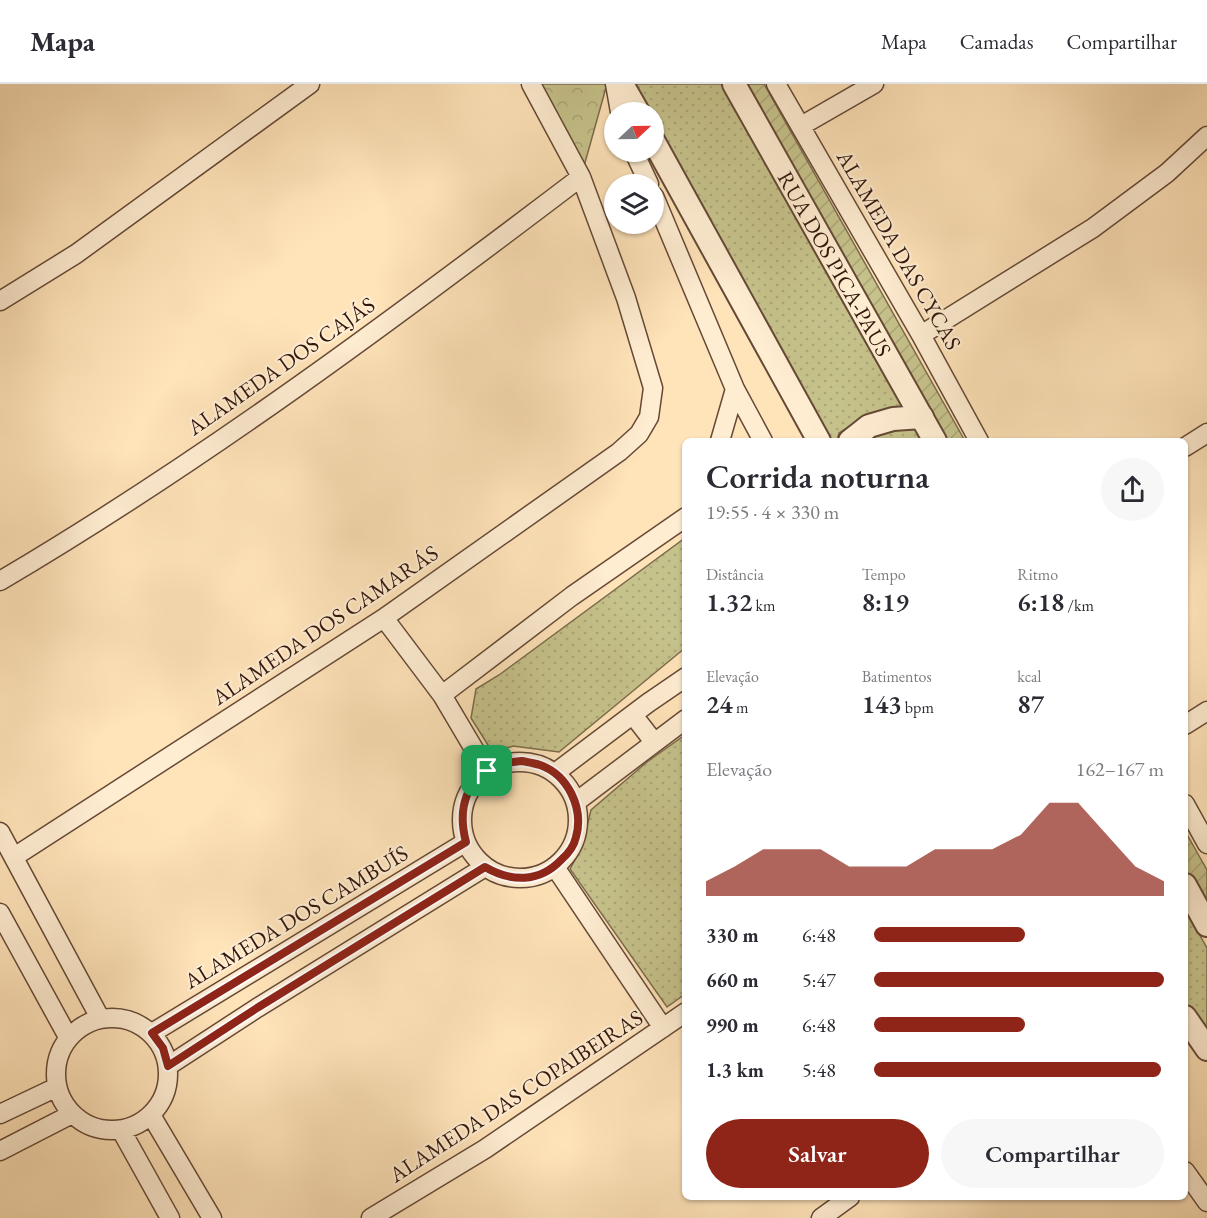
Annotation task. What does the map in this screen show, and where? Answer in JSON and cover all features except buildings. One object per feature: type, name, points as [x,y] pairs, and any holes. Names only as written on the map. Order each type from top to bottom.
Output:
[{"type":"street","points":[[0,301],[76,254],[310,84]]},
{"type":"street","points":[[531,84],[580,177]]},
{"type":"street","points":[[615,84],[618,102]]},
{"type":"street","points":[[622,84],[632,102]]},
{"type":"street","name":"RUA DOS PICA-PAUS","points":[[734,84],[933,438]]},
{"type":"street","name":"ALAMEDA DAS CYCAS","points":[[776,84],[921,335],[977,438]]},
{"type":"street","points":[[801,126],[874,84]]},
{"type":"street","points":[[921,335],[1093,228],[1167,173],[1207,136]]},
{"type":"street","points":[[664,160],[817,438]]},
{"type":"street","name":"ALAMEDA DOS CAMARÁS","points":[[14,856],[384,618],[619,452],[639,434],[649,417],[652,388],[626,298],[580,177]]},
{"type":"street","name":"ALAMEDA DOS CAJÁS","points":[[0,581],[65,543],[213,445],[478,255],[580,177]]},
{"type":"street","points":[[664,220],[735,389],[761,438]]},
{"type":"street","points":[[721,438],[735,389]]},
{"type":"street","points":[[854,438],[869,426],[893,419],[922,417]]},
{"type":"street","points":[[1188,445],[1207,433]]},
{"type":"street","points":[[442,695],[572,596],[682,520]]},
{"type":"street","points":[[384,618],[442,695],[487,771]]},
{"type":"street","points":[[555,773],[682,680]]},
{"type":"street","points":[[1188,723],[1207,711]]},
{"type":"street","points":[[633,715],[654,742]]},
{"type":"street","points":[[576,802],[682,721]]},
{"type":"street","points":[[522,761],[539,764],[555,773],[568,786],[576,802],[578,820],[576,838],[568,854],[555,867],[527,878],[512,878],[485,867],[466,842],[462,826],[462,810],[475,782],[487,771],[504,763],[522,761]]},
{"type":"street","points":[[1188,809],[1207,844]]},
{"type":"street","points":[[0,832],[100,1018]]},
{"type":"street","name":"ALAMEDA DOS CAMBUÍS","points":[[152,1033],[466,842]]},
{"type":"street","points":[[168,1066],[257,1008],[485,867]]},
{"type":"street","points":[[555,867],[663,1028]]},
{"type":"street","points":[[1188,890],[1207,925]]},
{"type":"street","points":[[0,913],[68,1037]]},
{"type":"street","name":"ALAMEDA DAS COPAIBEIRAS","points":[[371,1218],[485,1149],[682,1015]]},
{"type":"street","points":[[119,1017],[136,1022],[152,1033],[163,1048],[168,1066],[168,1084],[162,1101],[151,1115],[132,1127],[108,1131],[83,1123],[72,1114],[63,1102],[57,1087],[56,1070],[59,1053],[68,1037],[82,1025],[100,1018],[119,1017]]},
{"type":"street","points":[[1188,1021],[1207,1049]]},
{"type":"street","points":[[0,1114],[57,1087]]},
{"type":"street","points":[[0,1151],[72,1114]]},
{"type":"street","points":[[151,1115],[212,1218]]},
{"type":"street","points":[[121,1130],[170,1218]]},
{"type":"street","points":[[1188,1175],[1207,1202]]},
{"type":"street","points":[[821,1218],[846,1200]]},
{"type":"green space","points":[[531,84],[607,84],[581,177]]},
{"type":"green space","points":[[634,84],[721,84],[903,408],[861,419],[839,433],[838,438],[830,438],[664,137],[664,102],[644,102]]},
{"type":"green space","points":[[740,84],[764,84],[963,438],[939,438]]},
{"type":"green space","points":[[900,429],[918,429],[923,438],[871,438]]},
{"type":"green space","points":[[682,540],[682,650],[559,752],[513,746],[493,753],[471,718],[476,689],[499,675]]},
{"type":"green space","points":[[682,737],[682,996],[667,1007],[570,869],[582,847],[591,810],[647,762]]},
{"type":"green space","points":[[1188,836],[1207,870],[1207,914],[1188,880]]},
{"type":"green space","points":[[1188,914],[1207,948],[1207,1043],[1188,1014]]},
{"type":"route","points":[[522,761],[539,764],[555,773],[568,786],[576,802],[578,820],[576,838],[568,854],[555,867],[527,878],[512,878],[485,867],[257,1008],[168,1066],[163,1048],[152,1033],[466,842],[462,826],[462,810],[475,782],[487,771],[504,763],[522,761]]}]
